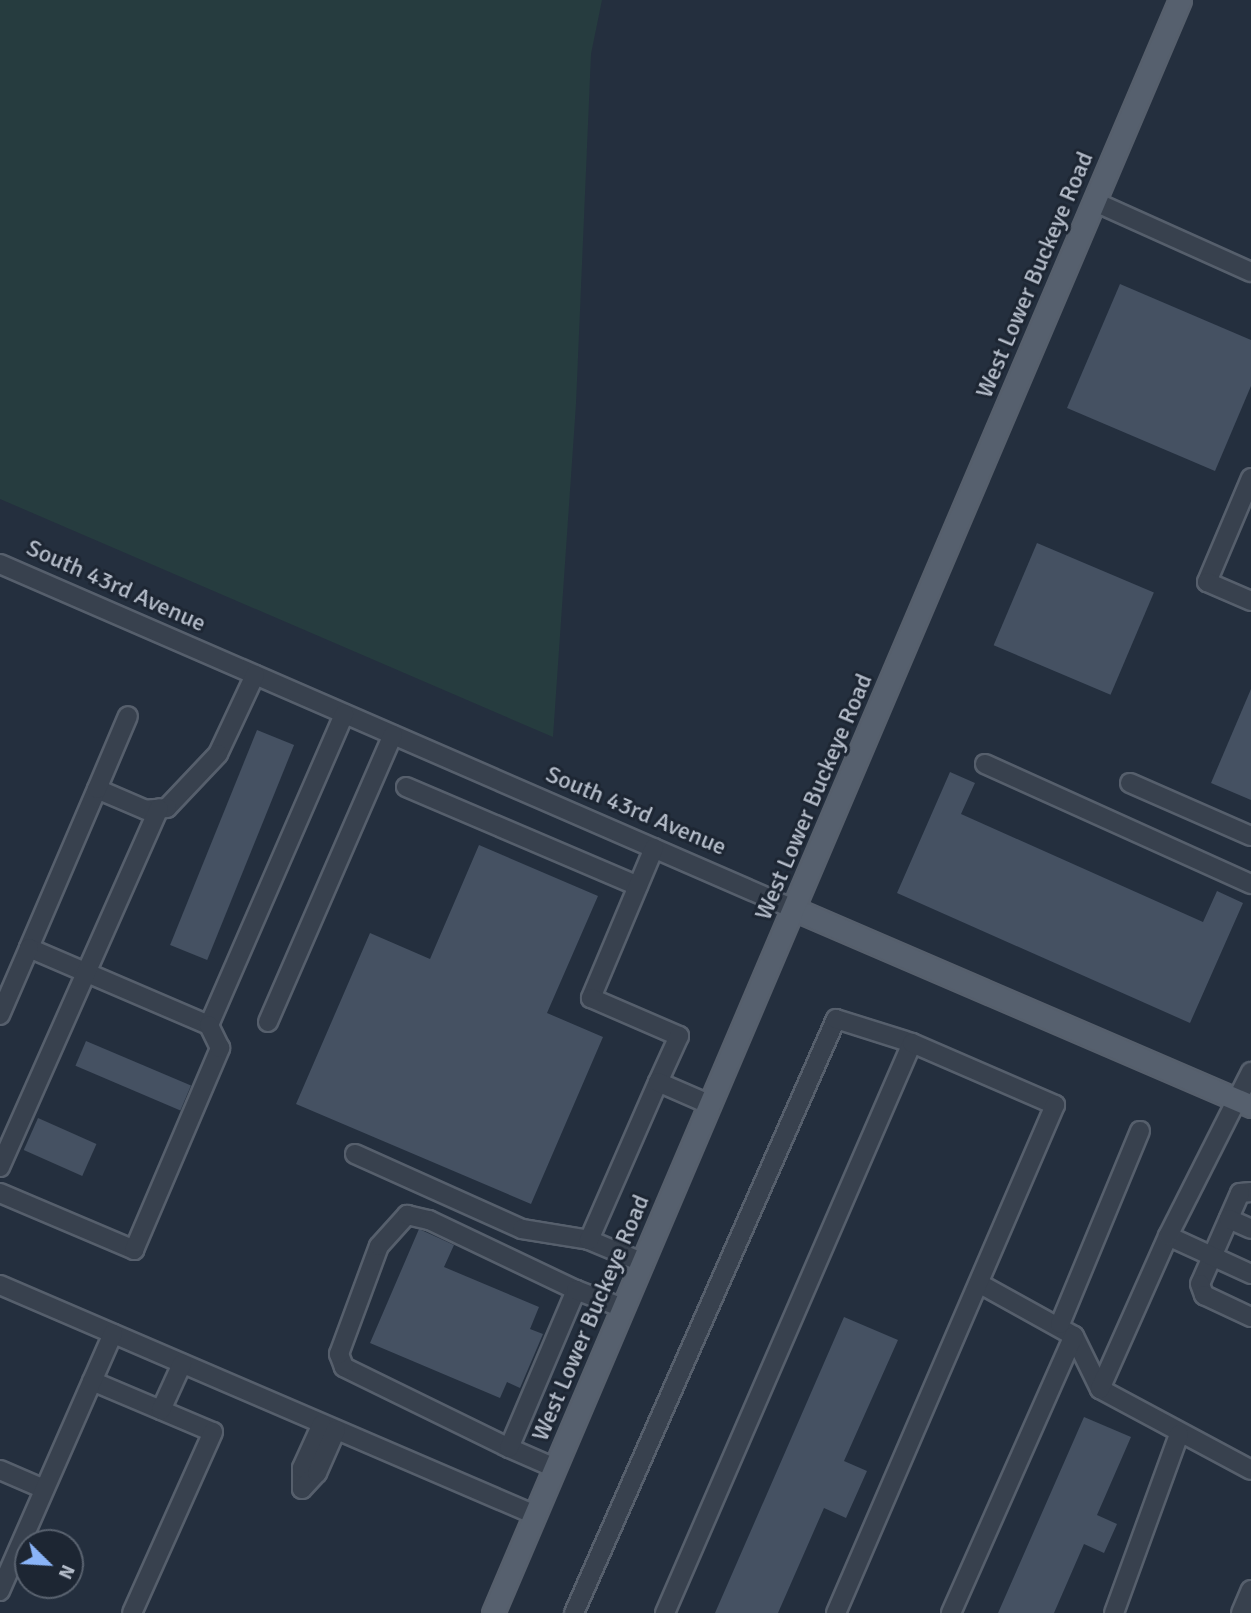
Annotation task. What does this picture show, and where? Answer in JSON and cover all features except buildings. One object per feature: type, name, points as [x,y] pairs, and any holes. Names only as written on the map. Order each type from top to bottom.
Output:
[{"type":"main road","name":"West Lower Buckeye Road","points":[[493,1613],[1180,0]]},
{"type":"main road","name":"South 43rd Avenue","points":[[794,909],[1245,1104]]},
{"type":"street","points":[[1094,202],[1251,272]]},
{"type":"street","points":[[1251,478],[1207,582],[1251,601]]},
{"type":"street","name":"South 43rd Avenue","points":[[2,569],[255,675],[794,909]]},
{"type":"street","points":[[97,789],[146,810],[167,808],[190,787],[218,754],[255,675]]},
{"type":"street","points":[[209,1025],[344,714]]},
{"type":"street","points":[[0,1015],[128,716]]},
{"type":"street","points":[[268,1022],[393,735]]},
{"type":"street","points":[[985,764],[1251,884]]},
{"type":"street","points":[[1130,783],[1251,836]]},
{"type":"street","points":[[406,787],[638,886]]},
{"type":"street","points":[[0,1167],[159,808]]},
{"type":"street","points":[[589,1240],[679,1036],[591,998],[654,848]]},
{"type":"street","points":[[0,1193],[134,1250],[220,1048],[209,1025],[29,948]]},
{"type":"street","points":[[574,1613],[836,1019],[912,1043],[1055,1105],[982,1285],[836,1613]]},
{"type":"street","points":[[665,1613],[912,1043]]},
{"type":"street","points":[[1100,1389],[1168,1236],[1245,1104],[1251,1072]]},
{"type":"street","points":[[659,1082],[711,1105]]},
{"type":"street","points":[[1060,1324],[1140,1131]]},
{"type":"street","points":[[355,1154],[522,1229],[589,1240],[644,1263]]},
{"type":"street","points":[[1251,1192],[1240,1193],[1200,1284],[1204,1295],[1251,1317]]},
{"type":"street","points":[[555,1468],[344,1367],[339,1353],[379,1246],[407,1215],[418,1217],[576,1290],[623,1308]]},
{"type":"street","points":[[1229,1219],[1251,1228]]},
{"type":"street","points":[[1168,1236],[1251,1273]]},
{"type":"street","points":[[0,1285],[535,1515]]},
{"type":"street","points":[[982,1285],[1060,1324],[1074,1336],[1100,1389],[1179,1434],[1251,1470]]},
{"type":"street","points":[[509,1448],[576,1290]]},
{"type":"street","points":[[0,1591],[113,1334]]},
{"type":"street","points":[[951,1613],[1074,1336]]},
{"type":"street","points":[[161,1410],[182,1364]]},
{"type":"street","points":[[92,1381],[213,1432],[132,1613]]},
{"type":"street","points":[[1114,1613],[1179,1434]]},
{"type":"street","points":[[0,1470],[44,1489]]},
{"type":"street","points":[[1241,1613],[1251,1590]]},
{"type":"green space","points":[[0,0],[602,0],[591,54],[576,404],[553,737],[0,499]]}]
